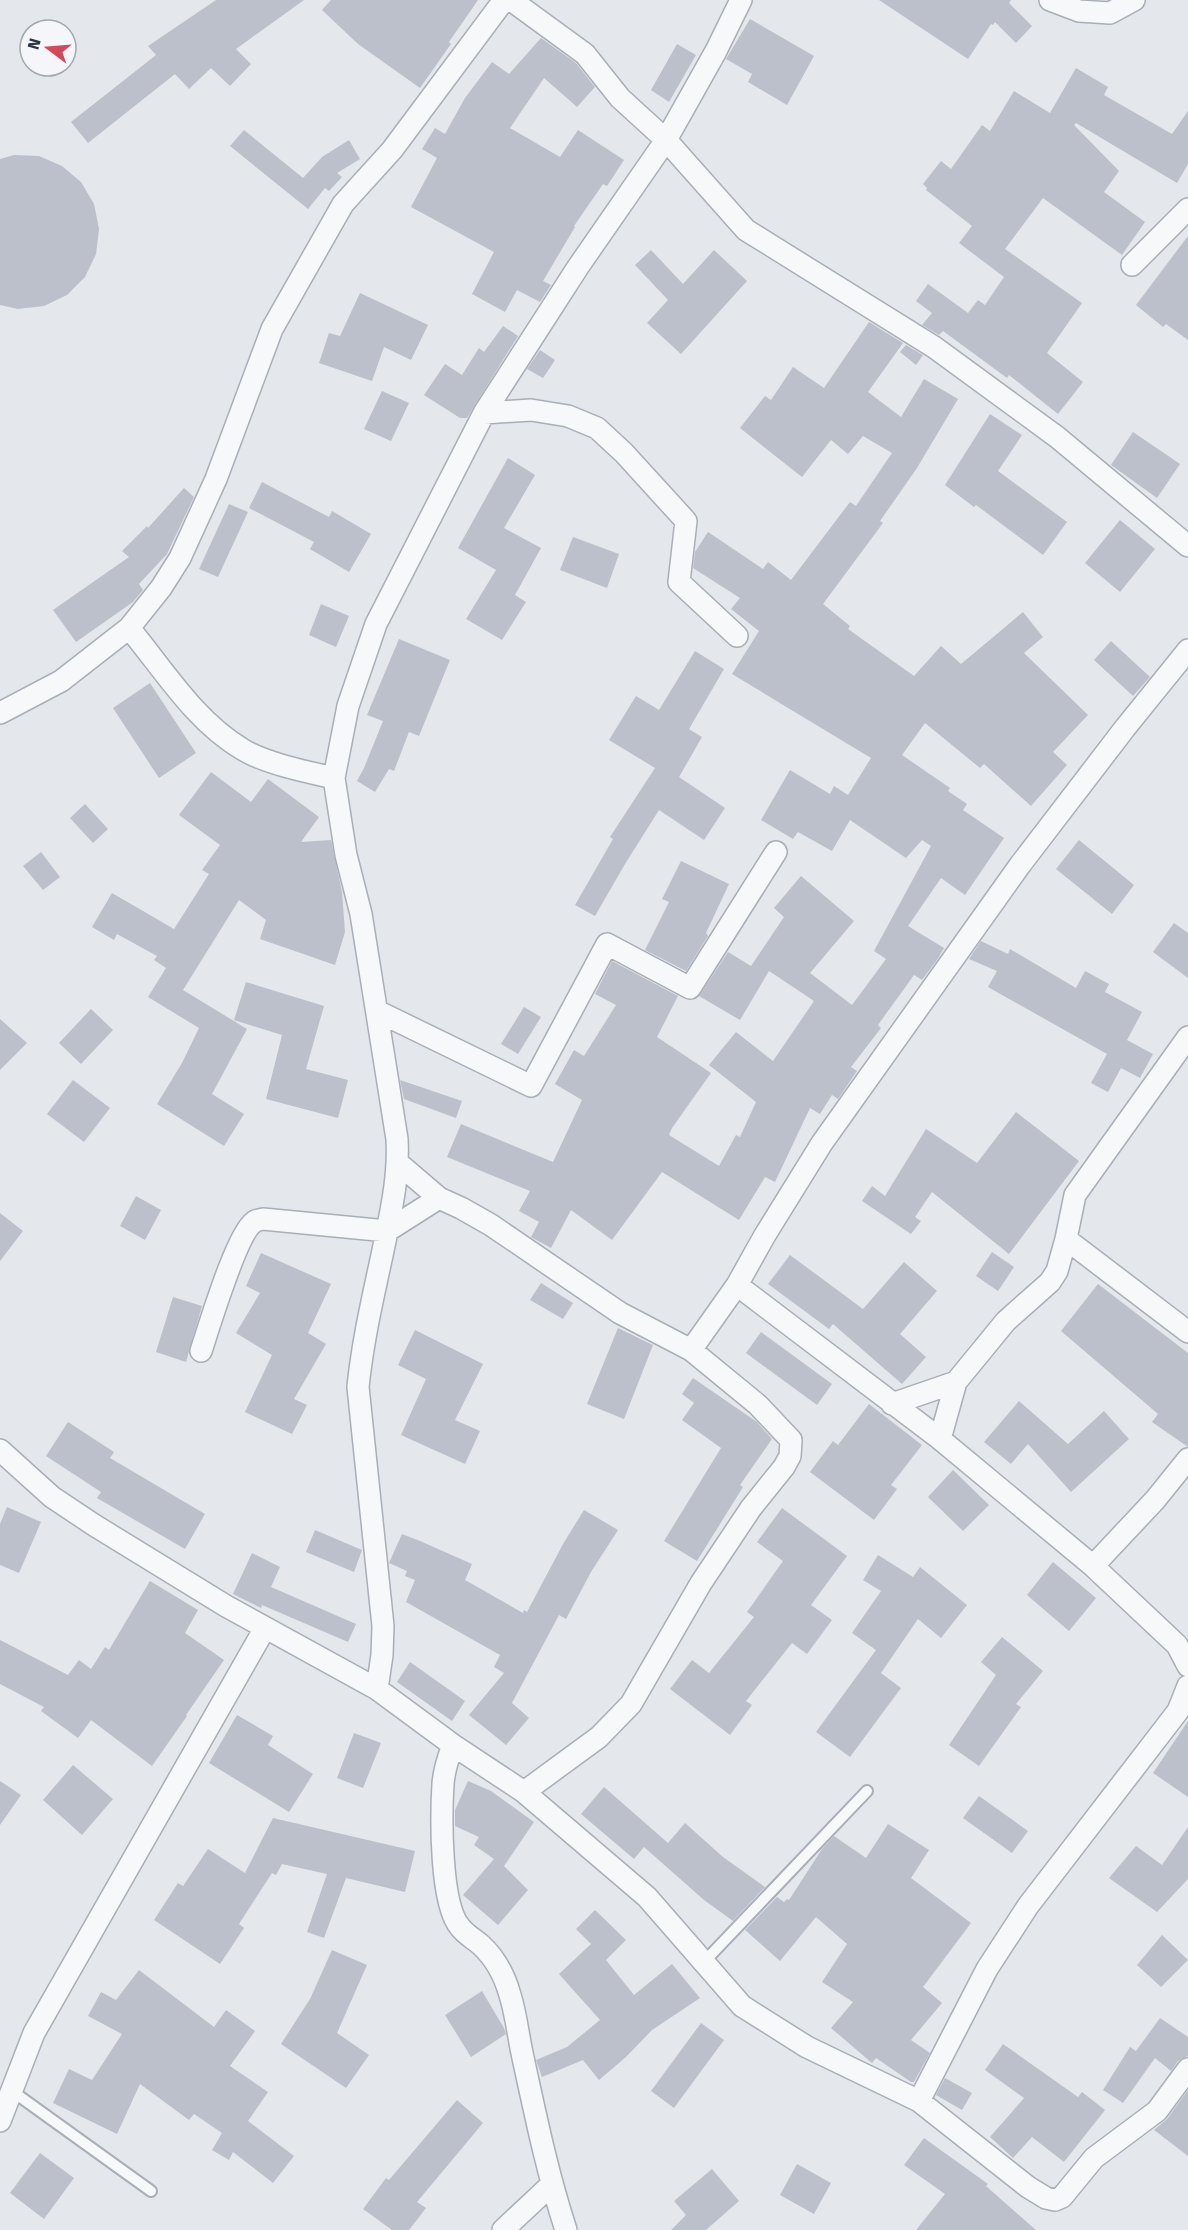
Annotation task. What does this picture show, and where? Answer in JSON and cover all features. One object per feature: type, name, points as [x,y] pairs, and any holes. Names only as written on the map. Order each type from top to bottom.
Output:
[{"type":"street","points":[[0,712],[61,681],[129,628],[161,588],[180,558],[216,479],[272,329],[343,204],[392,150],[504,0]]},
{"type":"street","points":[[511,0],[585,54],[620,98],[666,140],[746,230],[934,347],[1057,437],[1188,546]]},
{"type":"street","points":[[376,1689],[382,1656],[383,1626],[358,1387],[362,1352],[387,1231],[398,1163],[397,1139],[377,1011],[361,915],[346,855],[334,778],[348,706],[376,624],[484,413],[578,267],[666,140],[716,51],[741,0]]},
{"type":"street","points":[[1050,0],[1079,11],[1110,14],[1134,0]]},
{"type":"street","points":[[1132,265],[1188,208]]},
{"type":"street","points":[[484,413],[531,410],[568,416],[597,428],[624,453],[686,521],[679,582],[737,636]]},
{"type":"street","points":[[129,628],[200,717],[243,750],[291,768],[334,778]]},
{"type":"street","points":[[691,1350],[737,1285],[822,1143],[1020,865],[1188,650]]},
{"type":"street","points":[[377,1011],[531,1086],[607,944],[690,988],[776,852]]},
{"type":"street","points":[[940,1439],[956,1382],[1006,1321],[1050,1282],[1057,1271],[1075,1195],[1188,1037]]},
{"type":"street","points":[[398,1163],[439,1198],[491,1225],[620,1313],[691,1350],[758,1405],[791,1440],[790,1456],[784,1467],[751,1509],[701,1583],[630,1704],[599,1737],[524,1792]]},
{"type":"street","points":[[201,1351],[233,1260],[242,1238],[253,1222],[263,1219],[387,1231],[439,1198]]},
{"type":"street","points":[[1066,1239],[1188,1332]]},
{"type":"street","points":[[737,1285],[940,1439],[1094,1566],[1177,1645],[1188,1666]]},
{"type":"street","points":[[892,1404],[956,1382]]},
{"type":"street","points":[[0,1450],[52,1497],[150,1560],[265,1628],[376,1689],[453,1745],[524,1792],[647,1897],[742,2006],[807,2048],[919,2101],[1028,2187],[1046,2198],[1056,2200],[1062,2197],[1094,2158],[1157,2111],[1188,2069]]},
{"type":"street","points":[[1094,1566],[1155,1500],[1188,1459]]},
{"type":"street","points":[[0,2121],[34,2033],[265,1628]]},
{"type":"street","points":[[919,2101],[987,1969],[1028,1906],[1183,1716],[1188,1686]]},
{"type":"street","points":[[453,1745],[446,1763],[443,1783],[443,1845],[448,1898],[452,1913],[460,1927],[483,1947],[496,1963],[509,1991],[516,2013],[521,2048],[551,2185],[566,2230]]},
{"type":"street","points":[[503,2230],[551,2185]]},
{"type":"lane","points":[[703,1963],[867,1791]]},
{"type":"lane","points":[[12,2091],[151,2191]]},
{"type":"building","points":[[216,0],[304,0],[236,49],[251,64],[230,86],[211,68],[189,89],[175,74],[88,143],[71,122],[156,55],[148,46]]},
{"type":"building","points":[[331,0],[478,0],[420,88],[358,44],[322,10]]},
{"type":"building","points":[[879,0],[1011,0],[1009,3],[1032,26],[1016,43],[995,22],[991,24],[968,59]]},
{"type":"building","points":[[750,19],[814,56],[787,105],[748,82],[752,74],[726,59]]},
{"type":"building","points":[[541,38],[576,63],[595,87],[577,107],[544,78],[510,128],[560,157],[578,130],[624,160],[607,186],[603,184],[574,226],[543,281],[551,285],[540,302],[517,290],[505,312],[472,294],[494,252],[411,207],[437,158],[422,149],[435,128],[445,134],[465,98],[492,62],[509,74]]},
{"type":"building","points":[[677,44],[696,55],[669,102],[651,90]]},
{"type":"building","points":[[1076,68],[1108,87],[1104,95],[1172,134],[1188,111],[1188,164],[1177,183],[1076,123],[1074,125],[1119,171],[1104,192],[1145,222],[1122,255],[1043,198],[1005,249],[1082,303],[1047,353],[1083,382],[1058,414],[1009,375],[1007,378],[943,331],[939,335],[922,325],[932,313],[916,301],[928,284],[968,313],[978,300],[985,305],[1004,277],[959,243],[972,226],[926,190],[923,184],[941,161],[951,169],[982,125],[990,131],[1014,91],[1050,113]]},
{"type":"building","points":[[244,130],[303,178],[322,157],[349,140],[360,159],[337,173],[342,177],[329,191],[325,188],[308,209],[230,146]]},
{"type":"building","points":[[14,155],[39,156],[62,166],[81,182],[94,204],[99,229],[96,254],[85,277],[67,295],[44,306],[18,309],[0,305],[0,159]]},
{"type":"building","points":[[1188,236],[1188,340],[1166,324],[1163,327],[1136,305]]},
{"type":"building","points":[[651,250],[683,284],[714,250],[747,281],[681,354],[647,323],[668,300],[635,265]]},
{"type":"building","points":[[360,293],[428,325],[411,360],[384,347],[372,381],[319,363],[329,333],[340,336]]},
{"type":"building","points":[[869,322],[903,343],[868,392],[901,417],[924,379],[958,399],[917,468],[880,521],[883,523],[823,604],[850,626],[848,629],[914,676],[941,646],[961,664],[1023,612],[1043,637],[1024,653],[1088,715],[1053,752],[1067,765],[1031,806],[984,764],[980,768],[925,723],[902,755],[950,788],[948,791],[967,804],[963,810],[1004,838],[965,895],[941,878],[908,926],[944,948],[937,960],[922,980],[914,975],[878,1025],[881,1028],[851,1067],[857,1071],[838,1099],[832,1095],[820,1114],[810,1108],[775,1182],[765,1177],[739,1220],[662,1172],[612,1240],[571,1210],[551,1248],[531,1237],[539,1222],[519,1211],[530,1191],[447,1157],[461,1124],[553,1162],[582,1100],[555,1084],[574,1050],[584,1056],[616,1005],[595,994],[612,961],[678,996],[657,1037],[711,1073],[669,1135],[719,1166],[736,1135],[740,1137],[756,1102],[709,1065],[736,1032],[773,1061],[814,1001],[769,971],[740,1020],[699,996],[728,952],[751,966],[784,917],[774,908],[801,876],[854,921],[810,973],[852,1005],[886,959],[874,951],[931,846],[922,840],[906,858],[850,820],[832,851],[798,832],[793,839],[761,820],[790,770],[830,794],[834,786],[848,795],[871,758],[732,674],[759,631],[731,609],[740,598],[693,568],[695,552],[708,532],[763,569],[768,562],[791,580],[850,502],[856,506],[892,453],[863,436],[848,454],[831,440],[802,477],[740,428],[765,396],[771,400],[793,367],[824,388]]},
{"type":"building","points":[[503,326],[518,336],[467,418],[460,418],[424,395],[445,364],[462,375],[479,348],[484,352]]},
{"type":"building","points":[[906,345],[923,355],[916,365],[900,352]]},
{"type":"building","points":[[540,350],[555,360],[543,378],[527,369]]},
{"type":"building","points":[[382,391],[409,403],[391,441],[364,429]]},
{"type":"building","points":[[990,414],[1022,435],[998,471],[1067,522],[1043,555],[945,485]]},
{"type":"building","points":[[1133,432],[1180,464],[1157,498],[1111,465]]},
{"type":"building","points":[[508,458],[535,475],[504,528],[541,548],[515,595],[526,602],[502,640],[466,619],[496,570],[458,548]]},
{"type":"building","points":[[262,482],[329,517],[332,511],[371,534],[349,572],[310,549],[314,542],[249,508]]},
{"type":"building","points":[[184,488],[194,497],[167,554],[139,584],[143,590],[133,602],[76,642],[53,610],[129,557],[122,551],[147,526],[148,528]]},
{"type":"building","points":[[229,504],[248,512],[218,577],[199,569]]},
{"type":"building","points":[[1120,520],[1155,549],[1120,592],[1085,563]]},
{"type":"building","points":[[573,537],[619,554],[607,588],[560,570]]},
{"type":"building","points":[[321,604],[349,616],[336,647],[309,635]]},
{"type":"building","points":[[399,639],[450,660],[419,736],[409,732],[394,771],[389,769],[375,792],[357,781],[383,721],[367,715]]},
{"type":"building","points":[[1111,641],[1150,677],[1133,696],[1094,660]]},
{"type":"building","points":[[695,651],[724,669],[689,729],[702,737],[679,777],[725,808],[704,840],[659,810],[595,916],[575,905],[613,839],[610,837],[655,768],[609,740],[636,696],[659,710]]},
{"type":"building","points":[[150,683],[196,753],[159,778],[113,708]]},
{"type":"building","points":[[211,772],[251,802],[268,779],[319,817],[301,842],[331,840],[342,892],[345,932],[335,965],[260,939],[266,920],[239,900],[183,990],[247,1029],[212,1094],[244,1114],[224,1146],[157,1104],[182,1063],[199,1028],[148,997],[166,968],[154,960],[157,956],[117,934],[114,940],[92,927],[112,893],[174,929],[209,874],[202,870],[220,845],[179,815]]},
{"type":"building","points":[[85,804],[108,829],[93,843],[70,818]]},
{"type":"building","points":[[1079,840],[1134,885],[1112,914],[1056,869]]},
{"type":"building","points":[[41,852],[60,877],[43,890],[23,866]]},
{"type":"building","points":[[681,861],[729,884],[706,933],[708,936],[686,971],[645,950],[669,902],[662,899]]},
{"type":"building","points":[[1174,923],[1188,933],[1188,978],[1153,952]]},
{"type":"building","points":[[981,941],[1008,954],[1010,949],[1076,988],[1085,971],[1109,984],[1105,992],[1142,1012],[1127,1040],[1153,1054],[1140,1078],[1121,1068],[1108,1092],[1091,1083],[1107,1054],[988,987],[997,971],[969,959]]},
{"type":"building","points":[[246,982],[324,1006],[306,1069],[348,1080],[338,1118],[266,1099],[282,1035],[234,1020]]},
{"type":"building","points":[[524,1007],[541,1017],[518,1054],[501,1044]]},
{"type":"building","points":[[91,1009],[113,1030],[81,1064],[59,1043]]},
{"type":"building","points":[[0,1019],[27,1043],[0,1070]]},
{"type":"building","points":[[73,1080],[110,1108],[84,1142],[47,1114]]},
{"type":"building","points":[[400,1080],[462,1101],[456,1118],[404,1099]]},
{"type":"building","points":[[1016,1112],[1079,1161],[1009,1254],[932,1192],[915,1217],[921,1221],[911,1234],[862,1201],[872,1186],[885,1196],[926,1129],[977,1163]]},
{"type":"building","points":[[136,1196],[161,1210],[145,1240],[120,1226]]},
{"type":"building","points":[[0,1213],[23,1231],[0,1261]]},
{"type":"building","points":[[992,1252],[1014,1267],[998,1291],[976,1276]]},
{"type":"building","points":[[261,1253],[331,1284],[308,1333],[326,1344],[294,1399],[307,1405],[292,1434],[245,1412],[272,1355],[236,1333],[260,1293],[246,1286]]},
{"type":"building","points":[[790,1255],[863,1309],[904,1262],[937,1291],[900,1334],[926,1357],[902,1384],[833,1324],[829,1329],[768,1284]]},
{"type":"building","points":[[541,1283],[573,1303],[563,1319],[530,1300]]},
{"type":"building","points":[[1098,1284],[1188,1353],[1188,1447],[1152,1422],[1158,1414],[1061,1331]]},
{"type":"building","points":[[173,1297],[202,1306],[186,1362],[156,1352]]},
{"type":"building","points":[[618,1328],[653,1345],[624,1419],[587,1404]]},
{"type":"building","points":[[415,1330],[483,1364],[455,1420],[480,1431],[465,1464],[401,1435],[426,1379],[398,1365]]},
{"type":"building","points":[[761,1332],[832,1384],[817,1405],[746,1353]]},
{"type":"building","points":[[693,1378],[757,1422],[772,1439],[740,1485],[743,1487],[697,1561],[664,1541],[721,1448],[682,1420],[694,1403],[682,1394]]},
{"type":"building","points":[[1019,1401],[1068,1444],[1104,1411],[1129,1439],[1071,1492],[1028,1444],[1011,1464],[984,1442]]},
{"type":"building","points":[[869,1404],[922,1445],[891,1485],[897,1489],[874,1520],[810,1472],[833,1441],[838,1445]]},
{"type":"building","points":[[68,1422],[114,1452],[110,1458],[205,1514],[185,1549],[97,1498],[101,1492],[46,1456]]},
{"type":"building","points":[[953,1470],[989,1505],[963,1531],[928,1497]]},
{"type":"building","points":[[7,1507],[41,1522],[19,1573],[0,1565],[0,1524]]},
{"type":"building","points":[[782,1508],[847,1556],[811,1605],[832,1620],[807,1654],[792,1643],[746,1701],[752,1705],[730,1735],[670,1689],[692,1660],[709,1673],[754,1617],[747,1612],[783,1561],[757,1542]]},
{"type":"building","points":[[584,1510],[618,1530],[591,1572],[566,1619],[559,1615],[512,1703],[529,1718],[506,1745],[469,1715],[504,1673],[494,1667],[500,1655],[406,1602],[415,1580],[405,1576],[407,1571],[389,1563],[402,1534],[472,1564],[465,1580],[523,1613],[524,1610],[527,1612]]},
{"type":"building","points":[[315,1530],[362,1550],[354,1572],[306,1552]]},
{"type":"building","points":[[252,1553],[280,1567],[271,1587],[356,1624],[348,1642],[262,1605],[261,1608],[233,1594]]},
{"type":"building","points":[[878,1555],[913,1577],[920,1567],[967,1605],[941,1638],[918,1619],[881,1673],[901,1688],[850,1757],[816,1732],[876,1650],[852,1633],[881,1591],[863,1580]]},
{"type":"building","points":[[1053,1562],[1096,1598],[1069,1631],[1027,1595]]},
{"type":"building","points":[[150,1581],[198,1610],[185,1633],[224,1660],[152,1766],[91,1720],[78,1738],[41,1711],[44,1707],[0,1684],[0,1640],[68,1675],[79,1660],[91,1669],[105,1647],[109,1650]]},
{"type":"building","points":[[1002,1637],[1043,1671],[1016,1704],[1021,1707],[979,1766],[949,1745],[996,1675],[981,1662]]},
{"type":"building","points":[[410,1662],[465,1701],[452,1721],[397,1682]]},
{"type":"building","points":[[237,1715],[273,1736],[268,1745],[313,1774],[289,1812],[209,1763]]},
{"type":"building","points":[[1188,1721],[1188,1797],[1153,1773]]},
{"type":"building","points":[[354,1733],[381,1743],[363,1788],[337,1778]]},
{"type":"building","points":[[73,1765],[113,1799],[82,1835],[43,1800]]},
{"type":"building","points":[[0,1781],[21,1795],[0,1825]]},
{"type":"building","points":[[468,1781],[491,1791],[534,1822],[504,1866],[528,1890],[498,1925],[463,1895],[494,1859],[474,1845],[479,1837],[455,1826],[455,1810]]},
{"type":"building","points":[[604,1787],[668,1843],[685,1823],[723,1857],[765,1887],[733,1921],[704,1900],[644,1847],[634,1859],[581,1814]]},
{"type":"building","points":[[979,1796],[1028,1831],[1012,1853],[963,1818]]},
{"type":"building","points":[[273,1818],[415,1851],[405,1892],[346,1878],[324,1938],[307,1932],[327,1874],[282,1864],[276,1875],[272,1873],[239,1924],[244,1928],[220,1964],[154,1920],[178,1883],[183,1886],[208,1849],[245,1873]]},
{"type":"building","points":[[888,1824],[929,1850],[911,1878],[971,1923],[923,1987],[942,2003],[911,2040],[930,2053],[914,2082],[876,2058],[872,2063],[831,2028],[853,2002],[822,1982],[847,1944],[816,1917],[780,1961],[745,1930],[777,1897],[784,1902],[789,1900],[822,1849],[834,1836],[866,1858]]},
{"type":"building","points":[[1188,1827],[1188,1879],[1157,1912],[1109,1878],[1136,1846],[1162,1865]]},
{"type":"building","points":[[595,1910],[626,1940],[606,1960],[634,1995],[672,1964],[700,1998],[652,2030],[599,2080],[583,2060],[542,2077],[536,2060],[567,2047],[600,2020],[559,1974],[591,1944],[576,1929]]},
{"type":"building","points":[[1162,1935],[1188,1960],[1161,1987],[1137,1965]]},
{"type":"building","points":[[332,1950],[367,1965],[337,2033],[369,2055],[346,2088],[281,2044],[310,1999]]},
{"type":"building","points":[[139,1970],[214,2027],[226,2010],[255,2031],[230,2066],[268,2092],[248,2121],[294,2156],[273,2183],[233,2152],[229,2160],[212,2150],[222,2133],[194,2114],[189,2120],[140,2084],[117,2134],[53,2103],[69,2069],[92,2080],[122,2034],[88,2016],[101,1992],[116,2000]]},
{"type":"building","points":[[482,1991],[506,2034],[471,2057],[445,2015]]},
{"type":"building","points":[[1160,2018],[1188,2037],[1188,2056],[1178,2061],[1171,2071],[1155,2058],[1123,2103],[1103,2090],[1130,2047],[1136,2051]]},
{"type":"building","points":[[701,2023],[724,2040],[674,2108],[651,2091]]},
{"type":"building","points":[[1003,2044],[1078,2097],[1082,2092],[1105,2110],[1064,2162],[1032,2137],[1013,2158],[990,2137],[1024,2098],[985,2070]]},
{"type":"building","points":[[945,2078],[972,2093],[962,2110],[936,2095]]},
{"type":"building","points":[[1188,2090],[1188,2156],[1154,2130],[1167,2119]]},
{"type":"building","points":[[457,2100],[483,2123],[417,2202],[426,2208],[409,2230],[392,2230],[363,2209],[386,2178],[389,2180]]},
{"type":"building","points":[[924,2138],[988,2184],[986,2186],[1036,2230],[916,2230],[945,2194],[904,2165]]},
{"type":"building","points":[[40,2153],[74,2178],[44,2219],[10,2193]]},
{"type":"building","points":[[797,2164],[831,2183],[814,2214],[780,2195]]},
{"type":"building","points":[[712,2169],[739,2201],[706,2230],[671,2230],[686,2215],[674,2201]]}]
